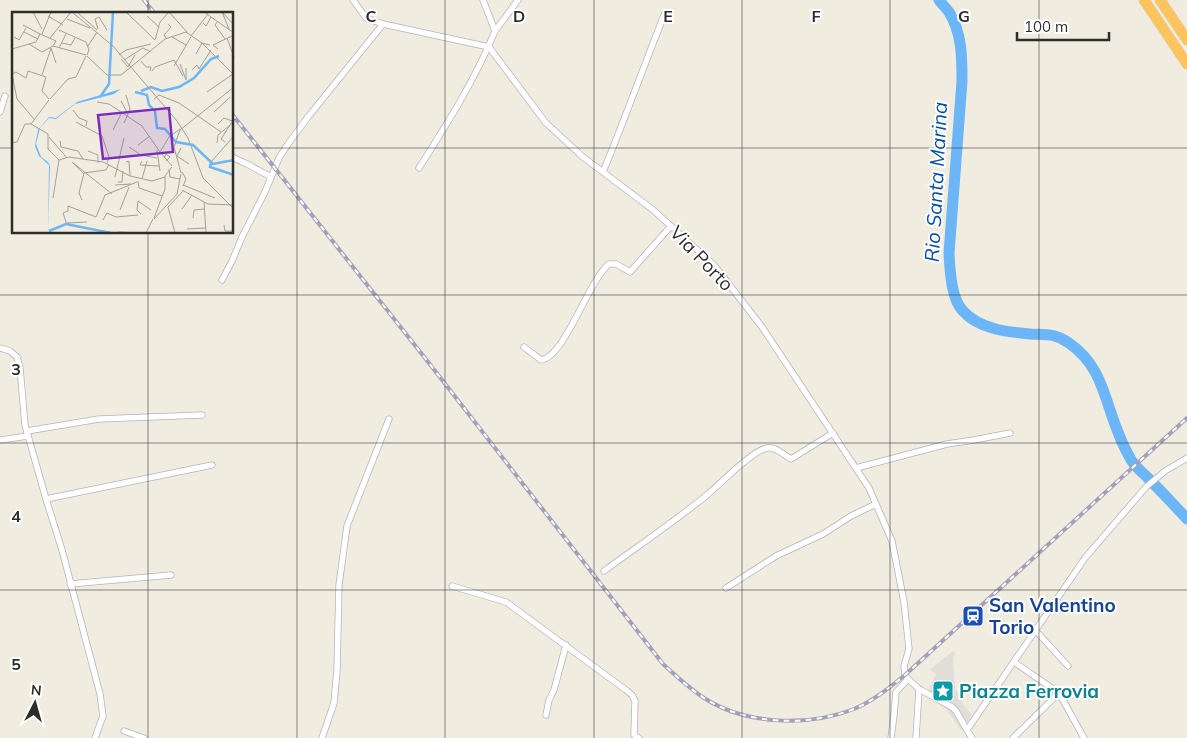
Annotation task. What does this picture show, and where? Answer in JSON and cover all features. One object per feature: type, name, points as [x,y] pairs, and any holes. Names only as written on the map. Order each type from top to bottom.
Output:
[{"type":"highway","points":[[1144,0],[1187,64]]},
{"type":"highway","points":[[1160,0],[1187,40]]},
{"type":"street","points":[[353,0],[366,18],[383,24],[488,47]]},
{"type":"street","points":[[483,0],[495,31]]},
{"type":"street","points":[[419,168],[461,101],[495,31],[518,0]]},
{"type":"street","points":[[603,172],[664,15]]},
{"type":"street","points":[[222,280],[265,192],[279,158],[295,134],[383,24]]},
{"type":"street","name":"Via Porto","points":[[488,47],[546,123],[583,158],[652,209],[714,265],[762,327],[833,432],[869,488],[892,541],[904,602],[909,649],[904,666],[906,677]]},
{"type":"street","points":[[0,112],[4,96]]},
{"type":"street","points":[[234,158],[271,177]]},
{"type":"street","points":[[524,347],[541,360],[550,356],[562,341],[604,268],[609,264],[616,264],[630,272],[671,226]]},
{"type":"street","points":[[0,348],[10,351],[17,357],[20,368],[25,425],[62,550],[100,694],[103,716],[95,738]]},
{"type":"street","points":[[0,440],[99,419],[202,415]]},
{"type":"street","points":[[322,738],[334,703],[337,670],[339,585],[347,526],[389,419]]},
{"type":"street","points":[[604,571],[706,495],[750,457],[766,448],[773,448],[791,459],[833,432]]},
{"type":"street","points":[[856,468],[947,444],[1010,433]]},
{"type":"street","points":[[967,730],[1085,558],[1146,488],[1165,471],[1187,458]]},
{"type":"street","points":[[46,499],[212,465]]},
{"type":"street","points":[[726,588],[776,556],[824,534],[852,516],[876,504]]},
{"type":"street","points":[[70,584],[171,575]]},
{"type":"street","points":[[452,586],[506,602],[632,695],[635,701],[634,735],[639,738]]},
{"type":"street","points":[[1036,631],[1068,666]]},
{"type":"street","points":[[546,715],[566,646]]},
{"type":"street","points":[[1014,662],[1059,693],[1084,738]]},
{"type":"street","points":[[891,738],[896,692],[906,677],[920,689],[952,707],[972,738]]},
{"type":"street","points":[[916,738],[920,689]]},
{"type":"street","points":[[1014,738],[1059,693]]},
{"type":"street","points":[[124,731],[144,738]]},
{"type":"shaded area","name":"Piazza Ferrovia","points":[[953,651],[956,654],[953,657],[955,688],[962,703],[972,715],[962,731],[946,709],[927,696],[936,674],[930,670]]},
{"type":"waterway","name":"Rio Santa Marina","points":[[939,0],[949,12],[957,28],[961,54],[962,81],[949,253],[952,284],[959,306],[970,317],[985,326],[1012,332],[1055,336],[1078,350],[1096,374],[1119,436],[1132,461],[1187,519]]},
{"type":"railway","points":[[144,0],[153,12]]},
{"type":"railway","points":[[234,117],[663,664],[704,698],[739,714],[777,720],[817,719],[854,709],[874,698],[905,675],[1187,418]]},
{"type":"place","name":"San Valentino Torio","points":[[973,616]]},
{"type":"place","name":"Piazza Ferrovia","points":[[943,691]]}]
